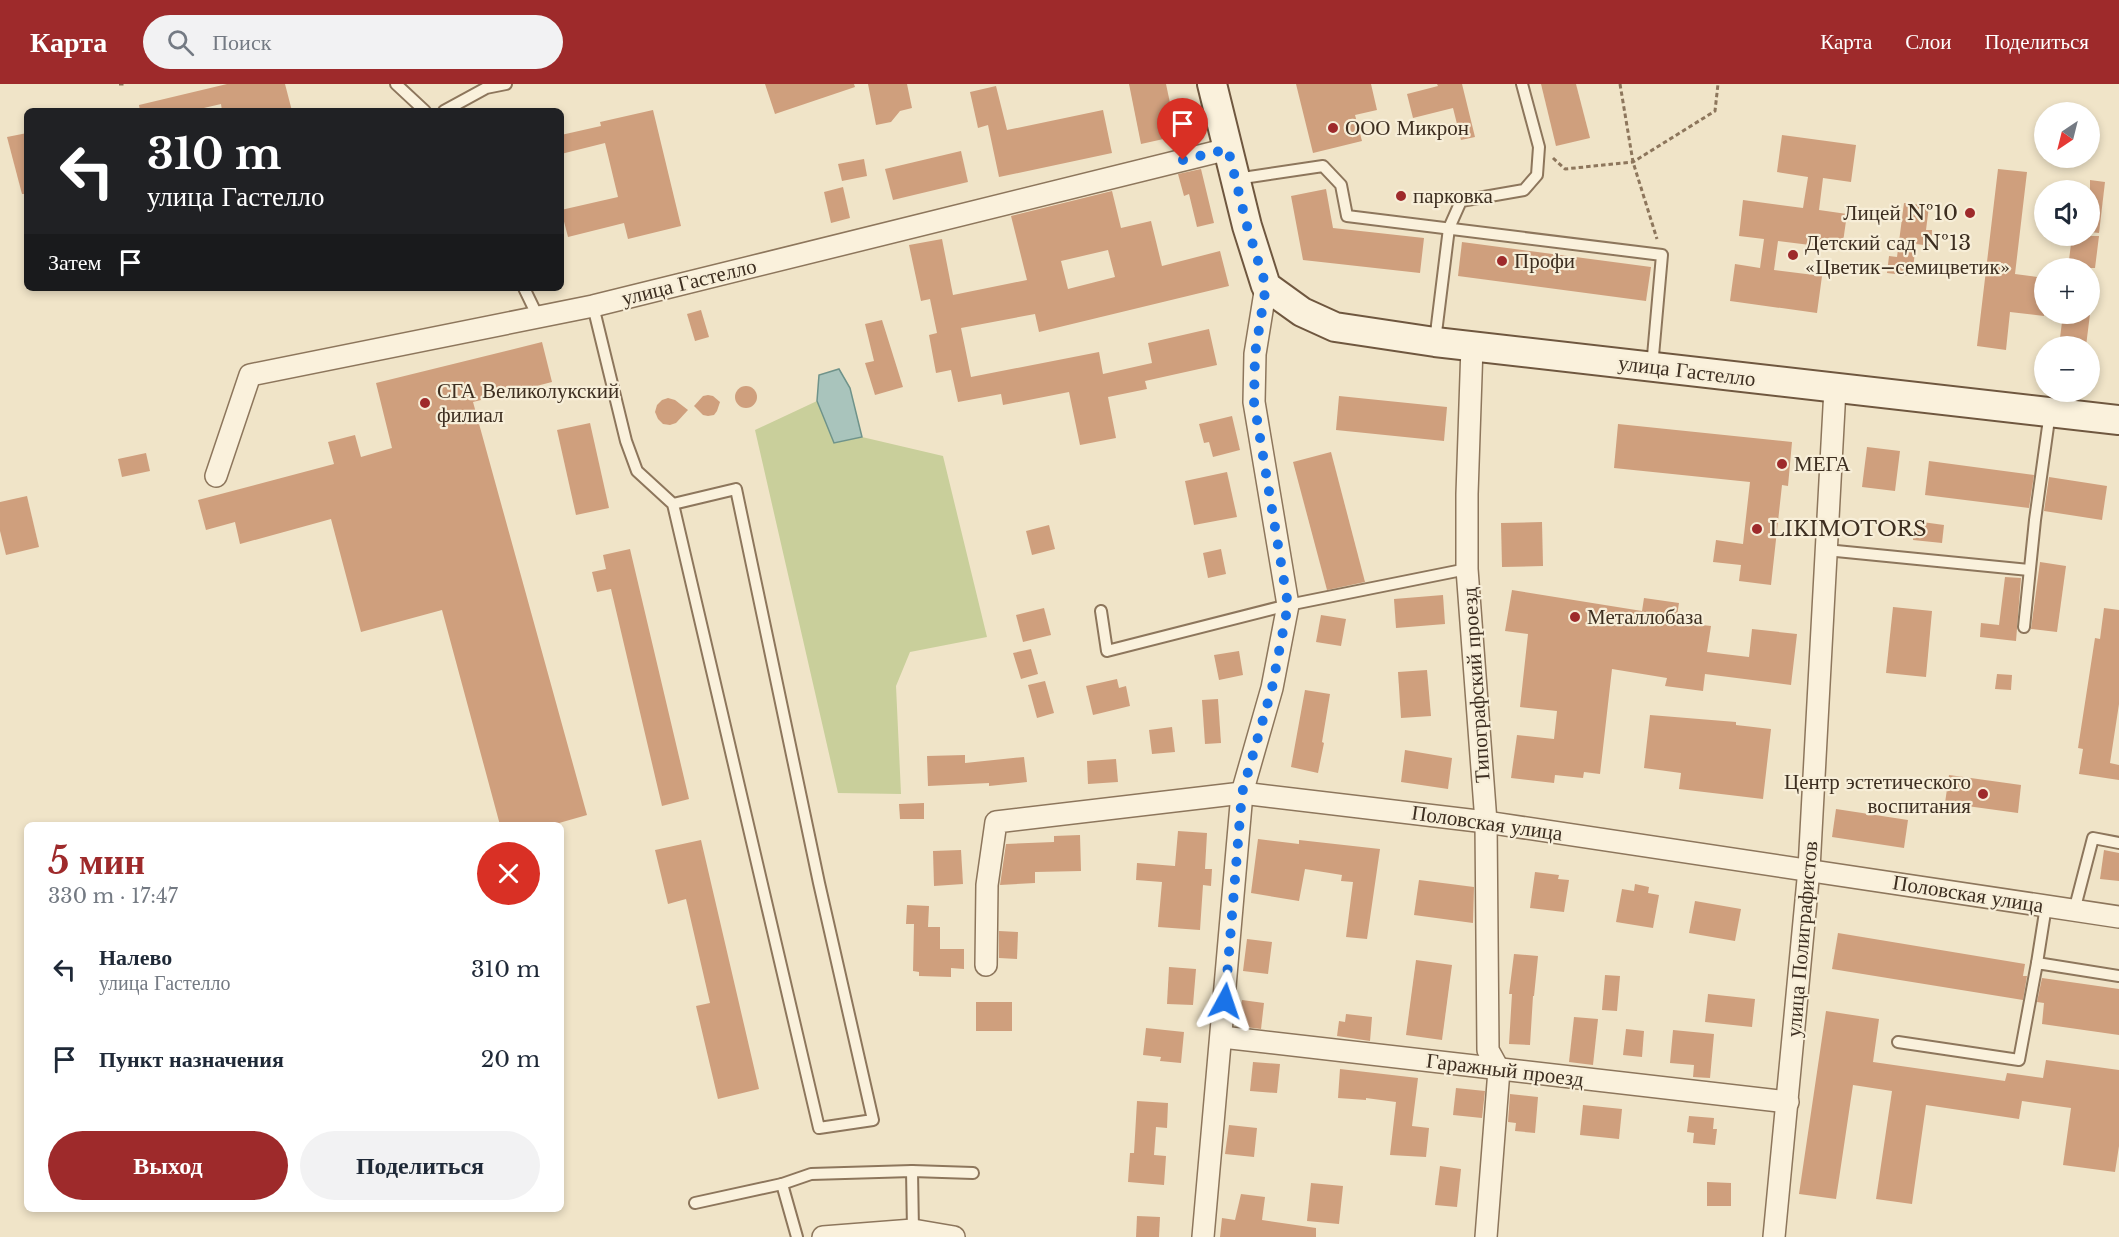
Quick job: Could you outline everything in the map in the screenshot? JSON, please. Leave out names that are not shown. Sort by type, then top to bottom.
[{"type":"main road","points":[[1212,84],[1247,226],[1266,286]]},
{"type":"main road","name":"улица Гастелло","points":[[1266,286],[1302,312],[1335,327],[1435,342],[2119,420]]},
{"type":"street","name":"улица Гастелло","points":[[216,476],[250,375],[593,306],[1228,149]]},
{"type":"street","points":[[1203,1237],[1242,793],[1272,688],[1288,605],[1254,402],[1255,354],[1266,286]]},
{"type":"street","name":"Типографский проезд","points":[[1472,346],[1467,569],[1486,822],[1488,1050],[1499,1070],[1486,1237]]},
{"type":"street","name":"улица Полиграфистов","points":[[1774,1237],[1809,869],[1835,388]]},
{"type":"street","name":"Половская улица","points":[[986,965],[987,885],[996,822],[1242,793],[1486,822],[2119,917]]},
{"type":"street","name":"Гаражный проезд","points":[[1222,1037],[1788,1102]]},
{"type":"street","points":[[824,1237],[913,1230],[954,1237]]},
{"type":"lane","points":[[396,84],[423,108]]},
{"type":"lane","points":[[449,108],[485,86],[506,84]]},
{"type":"lane","points":[[1435,342],[1449,228],[1461,201],[1524,190],[1537,175],[1539,147],[1522,84]]},
{"type":"lane","points":[[1235,179],[1323,166],[1341,185],[1347,216],[1662,255],[1652,367]]},
{"type":"lane","points":[[525,291],[537,317]]},
{"type":"lane","points":[[593,306],[626,441],[637,471],[673,504],[819,1128],[873,1120],[819,883],[736,489],[673,504]]},
{"type":"lane","points":[[2024,627],[2050,412]]},
{"type":"lane","points":[[1826,550],[2030,570]]},
{"type":"lane","points":[[1101,611],[1107,651],[1288,605],[1467,569]]},
{"type":"lane","points":[[2074,911],[2093,838],[2119,843]]},
{"type":"lane","points":[[1898,1042],[2019,1060],[2046,906]]},
{"type":"lane","points":[[2037,963],[2119,976]]},
{"type":"lane","points":[[912,1171],[913,1230]]},
{"type":"lane","points":[[694,1203],[782,1184],[811,1174],[912,1171],[973,1173]]},
{"type":"lane","points":[[782,1184],[797,1237]]},
{"type":"path","points":[[118,84],[124,84]]},
{"type":"path","points":[[1620,84],[1633,162],[1662,255]]},
{"type":"path","points":[[1539,147],[1565,169],[1633,162],[1714,111],[1718,84]]},
{"type":"green space","points":[[817,401],[834,443],[862,437],[943,456],[987,637],[910,652],[896,686],[901,794],[838,793],[755,430]]},
{"type":"water","points":[[839,369],[850,388],[862,437],[834,443],[817,401],[819,375]]},
{"type":"building","points":[[227,84],[285,84],[291,108],[222,108],[221,104],[204,108],[140,108],[139,105]]},
{"type":"building","points":[[765,84],[854,84],[855,87],[775,114]]},
{"type":"building","points":[[868,84],[907,84],[912,108],[900,111],[891,122],[876,125]]},
{"type":"building","points":[[1129,84],[1166,84],[1177,136],[1141,144]]},
{"type":"building","name":"ООО Микрон","points":[[1296,84],[1371,84],[1377,110],[1355,115],[1362,141],[1313,153]]},
{"type":"building","points":[[1437,84],[1462,84],[1475,137],[1461,140],[1453,108],[1413,118],[1407,94],[1438,86]]},
{"type":"building","points":[[1541,84],[1576,84],[1590,138],[1556,146]]},
{"type":"building","points":[[996,86],[1007,130],[1103,110],[1112,153],[999,177],[988,125],[978,128],[970,92]]},
{"type":"building","points":[[653,110],[681,226],[628,239],[624,223],[568,237],[564,209],[618,197],[605,143],[564,153],[564,134],[601,126],[600,122]]},
{"type":"building","points":[[24,134],[24,194],[22,194],[7,137]]},
{"type":"building","points":[[1782,135],[1856,145],[1851,182],[1823,178],[1819,210],[1847,214],[1842,249],[1778,241],[1774,270],[1822,276],[1817,313],[1730,301],[1735,264],[1760,268],[1764,239],[1739,236],[1743,200],[1803,208],[1808,177],[1777,172]]},
{"type":"building","points":[[961,151],[968,182],[893,200],[885,169]]},
{"type":"building","points":[[864,159],[867,176],[842,181],[838,164]]},
{"type":"building","points":[[1201,169],[1214,223],[1197,227],[1189,194],[1184,196],[1178,174]]},
{"type":"building","points":[[1998,169],[2027,172],[2015,274],[2034,277],[2034,315],[2010,312],[2006,350],[1977,346]]},
{"type":"building","points":[[2100,181],[2105,182],[2100,224]]},
{"type":"building","points":[[843,187],[850,218],[831,223],[824,192]]},
{"type":"building","points":[[1326,189],[1333,228],[1424,238],[1420,273],[1303,260],[1291,196]]},
{"type":"building","points":[[1112,191],[1121,228],[1151,221],[1162,266],[1220,251],[1229,286],[1039,332],[1035,314],[961,328],[971,377],[1099,352],[1103,374],[1152,363],[1148,343],[1209,329],[1217,365],[1145,381],[1147,389],[1108,397],[1116,438],[1080,445],[1069,392],[1003,405],[1001,394],[958,402],[951,370],[936,373],[929,335],[937,333],[930,299],[921,301],[909,245],[942,239],[953,295],[1027,280],[1011,216]],"holes":[[[1108,250],[1115,277],[1068,289],[1061,261]]]},
{"type":"building","points":[[1904,203],[1929,206],[1926,230],[1932,230],[1931,246],[1916,244],[1912,276],[1887,273],[1889,256],[1897,257]]},
{"type":"building","points":[[1462,242],[1651,267],[1646,301],[1458,276]]},
{"type":"building","points":[[2071,246],[2098,246],[2096,258],[2069,258]]},
{"type":"building","points":[[701,310],[709,337],[695,341],[687,314]]},
{"type":"building","points":[[882,320],[903,387],[875,395],[865,363],[874,361],[865,324]]},
{"type":"building","points":[[2062,324],[2089,324],[2087,336],[2060,336]]},
{"type":"building","points":[[542,342],[552,382],[473,402],[587,815],[562,822],[499,822],[442,610],[361,632],[331,519],[240,544],[235,522],[206,530],[198,500],[334,464],[328,442],[355,435],[361,457],[392,448],[376,383]]},
{"type":"building","points":[[746,386],[756,393],[757,397],[750,407],[746,408],[736,401],[735,397],[742,387]]},
{"type":"building","points":[[708,395],[720,402],[714,415],[708,416],[703,415],[694,406],[703,396]]},
{"type":"building","points":[[1339,396],[1447,407],[1444,441],[1336,430]]},
{"type":"building","points":[[668,398],[675,400],[688,410],[676,423],[670,425],[663,424],[655,412],[657,405]]},
{"type":"building","points":[[1232,416],[1240,450],[1213,457],[1209,442],[1204,443],[1199,424]]},
{"type":"building","points":[[590,423],[609,508],[576,515],[557,430]]},
{"type":"building","points":[[1618,424],[1792,442],[1788,486],[1782,485],[1771,585],[1739,581],[1741,565],[1713,562],[1716,540],[1743,544],[1750,482],[1614,468]]},
{"type":"building","points":[[1867,447],[1900,451],[1895,491],[1862,487]]},
{"type":"building","points":[[1331,452],[1365,582],[1327,590],[1293,462]]},
{"type":"building","points":[[146,453],[150,471],[122,477],[118,459]]},
{"type":"building","points":[[1929,461],[2034,475],[2029,508],[1925,495]]},
{"type":"building","points":[[1227,472],[1237,517],[1194,525],[1185,481]]},
{"type":"building","points":[[2049,477],[2107,486],[2102,520],[2044,511]]},
{"type":"building","points":[[27,496],[39,547],[6,555],[0,531],[0,502]]},
{"type":"building","points":[[1915,521],[1944,525],[1942,543],[1913,540]]},
{"type":"building","points":[[1542,522],[1543,566],[1502,567],[1501,523]]},
{"type":"building","points":[[1049,525],[1055,549],[1032,555],[1026,531]]},
{"type":"building","points":[[630,549],[689,799],[662,806],[611,589],[597,592],[592,572],[606,569],[603,555]]},
{"type":"building","points":[[1221,549],[1226,574],[1208,578],[1203,553]]},
{"type":"building","points":[[2040,562],[2066,566],[2057,632],[2031,629]]},
{"type":"building","points":[[2005,577],[2021,578],[2016,641],[1980,637],[1981,623],[1999,625]]},
{"type":"building","points":[[1512,590],[1642,611],[1644,598],[1679,603],[1676,622],[1711,626],[1707,652],[1749,657],[1752,629],[1797,634],[1791,685],[1705,674],[1703,691],[1665,686],[1667,678],[1612,669],[1600,774],[1584,772],[1583,778],[1555,775],[1554,783],[1511,778],[1517,735],[1554,739],[1557,711],[1520,707],[1528,634],[1505,631]]},
{"type":"building","points":[[1443,595],[1445,624],[1396,628],[1394,599]]},
{"type":"building","points":[[1893,607],[1932,611],[1926,677],[1886,673]]},
{"type":"building","points":[[1044,608],[1051,635],[1023,642],[1016,615]]},
{"type":"building","points":[[2104,608],[2119,610],[2119,704],[2110,763],[2119,765],[2119,780],[2079,774],[2083,749],[2078,748],[2095,638],[2100,639]]},
{"type":"building","points":[[1321,615],[1346,619],[1341,646],[1316,642]]},
{"type":"building","points":[[1031,649],[1038,674],[1021,679],[1013,653]]},
{"type":"building","points":[[1239,651],[1243,675],[1219,680],[1214,655]]},
{"type":"building","points":[[1427,670],[1431,716],[1401,718],[1398,672]]},
{"type":"building","points":[[1997,674],[2012,675],[2011,690],[1995,689]]},
{"type":"building","points":[[1117,679],[1119,688],[1126,686],[1130,706],[1093,715],[1086,686]]},
{"type":"building","points":[[1045,681],[1054,713],[1037,718],[1028,685]]},
{"type":"building","points":[[1305,690],[1330,694],[1318,773],[1291,767]]},
{"type":"building","points":[[1218,699],[1221,743],[1205,744],[1202,700]]},
{"type":"building","points":[[1650,715],[1736,722],[1736,725],[1771,729],[1763,799],[1679,789],[1681,773],[1644,768]]},
{"type":"building","points":[[1172,727],[1175,752],[1152,754],[1149,730]]},
{"type":"building","points":[[1405,750],[1452,758],[1448,789],[1401,782]]},
{"type":"building","points":[[965,755],[965,763],[1024,757],[1027,782],[989,786],[989,783],[928,786],[927,756]]},
{"type":"building","points":[[1116,759],[1118,782],[1088,784],[1087,761]]},
{"type":"building","name":"Центр эстетического воспитания","points":[[1949,775],[2021,785],[2018,813],[1945,803]]},
{"type":"building","points":[[924,803],[924,819],[900,819],[899,804]]},
{"type":"building","points":[[1836,809],[1908,820],[1904,848],[1832,837]]},
{"type":"building","points":[[1178,831],[1207,833],[1205,869],[1212,869],[1211,886],[1203,885],[1200,930],[1158,927],[1162,882],[1136,880],[1137,863],[1175,866]]},
{"type":"building","points":[[1080,835],[1081,871],[1035,872],[1035,883],[1000,885],[1006,844],[1054,842],[1054,836]]},
{"type":"building","points":[[1258,839],[1299,844],[1299,840],[1380,849],[1367,939],[1346,937],[1353,882],[1341,881],[1342,875],[1305,869],[1299,901],[1251,893]]},
{"type":"building","points":[[701,840],[759,1089],[718,1099],[696,1006],[710,1003],[686,899],[668,904],[655,850]]},
{"type":"building","points":[[961,850],[963,884],[934,886],[933,851]]},
{"type":"building","points":[[2104,850],[2119,853],[2119,881],[2100,879]]},
{"type":"building","points":[[1535,872],[1559,875],[1558,879],[1569,880],[1564,912],[1530,908]]},
{"type":"building","points":[[1419,880],[1474,887],[1473,923],[1414,915]]},
{"type":"building","points":[[1635,884],[1649,887],[1648,893],[1659,895],[1653,928],[1616,922],[1622,889],[1634,891]]},
{"type":"building","points":[[1695,901],[1741,909],[1735,941],[1689,933]]},
{"type":"building","points":[[907,905],[929,906],[928,927],[940,927],[940,949],[964,949],[964,969],[951,968],[951,977],[919,976],[919,972],[913,971],[914,924],[906,924]]},
{"type":"building","points":[[999,931],[1018,932],[1017,959],[999,958]]},
{"type":"building","points":[[1838,933],[2025,964],[2023,976],[2027,976],[2023,1000],[1832,969]]},
{"type":"building","points":[[1247,939],[1272,942],[1268,974],[1243,971]]},
{"type":"building","points":[[1514,954],[1538,956],[1530,1045],[1509,1044],[1512,994],[1509,994]]},
{"type":"building","points":[[1416,960],[1452,965],[1442,1040],[1406,1035]]},
{"type":"building","points":[[1169,967],[1196,969],[1193,1005],[1167,1004]]},
{"type":"building","points":[[1605,975],[1620,976],[1617,1011],[1602,1010]]},
{"type":"building","points":[[2042,978],[2119,989],[2119,1035],[2042,1024],[2044,1003],[2037,1002]]},
{"type":"building","points":[[1708,994],[1755,999],[1752,1027],[1705,1022]]},
{"type":"building","points":[[1242,1000],[1264,1003],[1261,1029],[1238,1026]]},
{"type":"building","points":[[976,1002],[1012,1002],[1012,1031],[976,1031]]},
{"type":"building","points":[[1826,1011],[1879,1019],[1873,1062],[2005,1081],[2007,1073],[2043,1078],[2046,1060],[2119,1070],[2119,1146],[2115,1172],[2063,1165],[2071,1108],[2022,1101],[2019,1119],[1926,1105],[1912,1204],[1876,1199],[1892,1091],[1853,1085],[1836,1199],[1799,1194]]},
{"type":"building","points":[[1346,1014],[1372,1017],[1370,1041],[1337,1036],[1339,1021],[1345,1022]]},
{"type":"building","points":[[1574,1017],[1598,1019],[1593,1065],[1569,1062]]},
{"type":"building","points":[[1146,1028],[1184,1032],[1181,1063],[1160,1061],[1161,1057],[1143,1055]]},
{"type":"building","points":[[1626,1029],[1644,1031],[1642,1057],[1623,1055]]},
{"type":"building","points":[[1673,1030],[1714,1034],[1710,1078],[1693,1077],[1694,1065],[1670,1063]]},
{"type":"building","points":[[1253,1062],[1280,1064],[1277,1093],[1250,1091]]},
{"type":"building","points":[[1340,1069],[1418,1078],[1412,1126],[1429,1128],[1426,1157],[1390,1155],[1396,1102],[1366,1098],[1366,1100],[1338,1098]]},
{"type":"building","points":[[1456,1088],[1485,1091],[1482,1118],[1453,1115]]},
{"type":"building","points":[[1510,1094],[1538,1097],[1535,1133],[1515,1131],[1516,1123],[1508,1122]]},
{"type":"building","points":[[1137,1101],[1168,1103],[1167,1128],[1156,1127],[1154,1155],[1166,1156],[1164,1185],[1128,1182],[1130,1153],[1134,1153]]},
{"type":"building","points":[[1583,1105],[1622,1109],[1619,1139],[1580,1135]]},
{"type":"building","points":[[1689,1116],[1714,1118],[1713,1129],[1717,1129],[1715,1145],[1693,1143],[1694,1133],[1687,1132]]},
{"type":"building","points":[[1229,1125],[1257,1128],[1254,1157],[1225,1154]]},
{"type":"building","points":[[1440,1166],[1461,1169],[1457,1207],[1435,1205]]},
{"type":"building","points":[[1707,1182],[1731,1183],[1731,1206],[1707,1206]]},
{"type":"building","points":[[1311,1183],[1343,1186],[1339,1224],[1307,1221]]},
{"type":"building","points":[[1241,1194],[1265,1197],[1262,1220],[1316,1228],[1316,1237],[1220,1237],[1222,1218],[1235,1220]]},
{"type":"building","points":[[1137,1216],[1160,1217],[1159,1237],[1136,1237]]},
{"type":"place","name":"ООО Микрон","points":[[1333,128]]},
{"type":"place","name":"парковка","points":[[1401,196]]},
{"type":"place","name":"Лицей №10","points":[[1970,213]]},
{"type":"place","name":"Детский сад №13 «Цветик–семицветик»","points":[[1793,255]]},
{"type":"place","name":"Профи","points":[[1502,261]]},
{"type":"place","name":"СГА Великолукский филиал","points":[[425,403]]},
{"type":"place","name":"МЕГА","points":[[1782,464]]},
{"type":"place","name":"LIKIMOTORS","points":[[1757,529]]},
{"type":"place","name":"Металлобаза","points":[[1575,617]]},
{"type":"place","name":"Центр эстетического воспитания","points":[[1983,794]]},
{"type":"route","points":[[1183,160],[1228,149],[1247,226],[1266,286],[1255,354],[1254,402],[1288,605],[1272,688],[1242,793],[1225,1001]]}]
